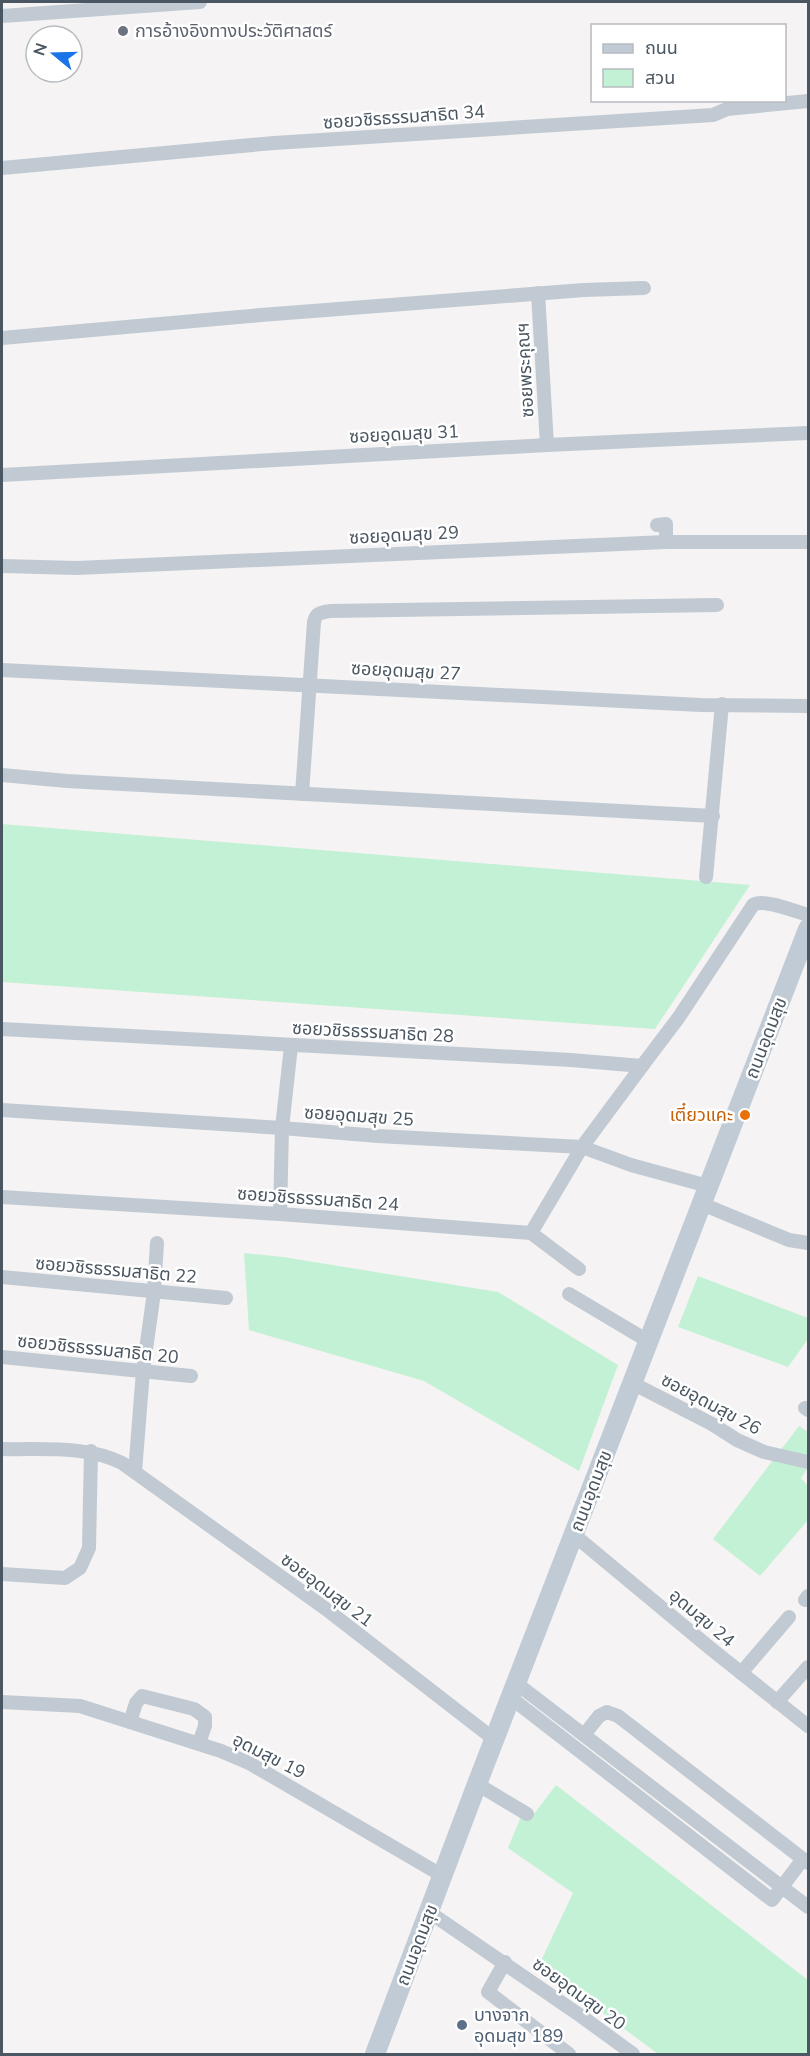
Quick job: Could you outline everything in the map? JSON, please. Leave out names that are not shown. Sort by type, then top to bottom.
[{"type":"main road","name":"ถนนอุดมสุข","points":[[375,2055],[477,1784],[808,929]]},
{"type":"street","points":[[2,16],[200,2]]},
{"type":"street","name":"ซอยวชิรธรรมสาธิต 34","points":[[2,168],[274,143],[713,115],[727,109],[808,101]]},
{"type":"street","points":[[2,338],[538,293],[644,288]]},
{"type":"street","name":"ซอยพระคุณฯ","points":[[538,293],[547,445]]},
{"type":"street","name":"ซอยอุดมสุข 31","points":[[2,475],[808,433]]},
{"type":"street","points":[[657,525],[666,524],[666,542]]},
{"type":"street","name":"ซอยอุดมสุข 29","points":[[2,566],[77,567],[666,542],[808,542]]},
{"type":"street","points":[[302,794],[314,622],[315,616],[319,613],[717,605]]},
{"type":"street","name":"ซอยอุดมสุข 27","points":[[2,670],[701,705],[808,706]]},
{"type":"street","points":[[706,877],[722,704]]},
{"type":"street","points":[[2,776],[713,816]]},
{"type":"street","points":[[579,1269],[531,1233],[582,1147],[679,1017],[753,906],[758,902],[766,903],[808,915]]},
{"type":"street","name":"ซอยวชิรธรรมสาธิต 28","points":[[2,1029],[571,1060],[642,1066]]},
{"type":"street","points":[[280,1214],[282,1128],[291,1046]]},
{"type":"street","name":"ซอยอุดมสุข 25","points":[[2,1110],[282,1128],[378,1137],[582,1147],[705,1195],[789,1240],[808,1243]]},
{"type":"street","name":"ซอยวชิรธรรมสาธิต 24","points":[[2,1197],[280,1214],[531,1233]]},
{"type":"street","points":[[135,1472],[157,1243]]},
{"type":"street","name":"ซอยวชิรธรรมสาธิต 22","points":[[2,1277],[226,1298]]},
{"type":"street","points":[[569,1294],[648,1341]]},
{"type":"street","name":"ซอยวชิรธรรมสาธิต 20","points":[[2,1357],[191,1376]]},
{"type":"street","name":"ซอยอุดมสุข 26","points":[[632,1383],[712,1424],[737,1440],[764,1452],[808,1462]]},
{"type":"street","name":"ซอยอุดมสุข 21","points":[[2,1449],[90,1451],[109,1456],[135,1472],[326,1609],[495,1740]]},
{"type":"street","points":[[2,1574],[64,1578],[80,1568],[89,1548],[90,1451]]},
{"type":"street","name":"อุดมสุข 24","points":[[574,1535],[808,1726]]},
{"type":"street","points":[[741,1673],[789,1617]]},
{"type":"street","points":[[777,1702],[808,1667]]},
{"type":"street","points":[[514,1690],[581,1732],[808,1907]]},
{"type":"street","points":[[514,1690],[568,1742],[772,1900],[806,1861],[618,1716],[607,1712],[598,1716],[568,1742]]},
{"type":"street","points":[[130,1722],[136,1703],[142,1696],[194,1709],[205,1717],[205,1726],[199,1743]]},
{"type":"street","name":"อุดมสุข 19","points":[[2,1702],[80,1706],[199,1743],[249,1763],[443,1876]]},
{"type":"street","points":[[477,1784],[528,1814]]},
{"type":"street","name":"ซอยอุดมสุข 20","points":[[429,1912],[505,1962],[633,2055]]},
{"type":"street","name":"ซอยอุดมสุข 20","points":[[505,1962],[488,1992],[569,2055]]},
{"type":"green space","points":[[2,824],[750,885],[655,1029],[2,982]]},
{"type":"green space","points":[[244,1253],[283,1257],[498,1292],[618,1365],[579,1471],[424,1381],[249,1330]]},
{"type":"green space","points":[[698,1276],[808,1318],[808,1339],[788,1367],[678,1327]]},
{"type":"green space","points":[[799,1426],[808,1432],[808,1468],[801,1478],[808,1486],[808,1520],[760,1576],[713,1539]]},
{"type":"green space","points":[[556,1785],[808,1980],[808,2054],[658,2054],[539,1965],[573,1893],[508,1848],[525,1807],[534,1814]]},
{"type":"place","name":"การอ้างอิงทางประวัติศาสตร์","points":[[123,31]]},
{"type":"place","name":"เตี๋ยวแคะ","points":[[745,1115]]},
{"type":"place","name":"บางจาก อุดมสุข 189","points":[[462,2025]]}]
